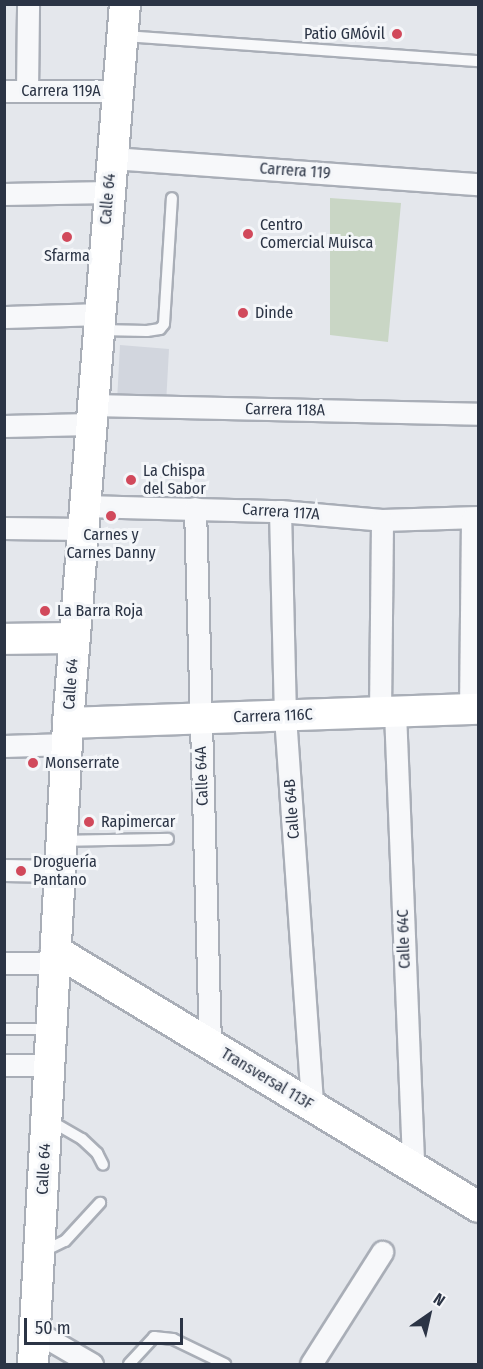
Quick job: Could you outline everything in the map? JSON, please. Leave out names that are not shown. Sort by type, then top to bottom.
[{"type":"street","points":[[27,91],[28,4]]},
{"type":"street","name":"Calle 64","points":[[33,1365],[74,638],[125,4]]},
{"type":"street","name":"Carrera 119A","points":[[4,92],[117,91]]},
{"type":"street","name":"Carrera 119","points":[[112,158],[478,184]]},
{"type":"street","points":[[4,194],[109,192]]},
{"type":"street","points":[[4,316],[98,322]]},
{"type":"street","name":"Carrera 118A","points":[[4,426],[91,415],[478,414]]},
{"type":"street","name":"Carrera 117A","points":[[4,528],[195,508],[280,511],[382,520],[475,518]]},
{"type":"street","name":"Calle 64A","points":[[195,508],[210,1044]]},
{"type":"street","name":"Calle 64B","points":[[280,511],[285,716],[313,1092],[312,1106]]},
{"type":"street","points":[[474,709],[475,518]]},
{"type":"street","name":"Calle 64C","points":[[382,520],[387,712],[413,1167]]},
{"type":"street","points":[[4,639],[74,638]]},
{"type":"street","name":"Carrera 116C","points":[[68,733],[200,719],[474,709]]},
{"type":"street","points":[[4,746],[68,733]]},
{"type":"street","points":[[4,870],[60,871]]},
{"type":"street","points":[[4,963],[56,957]]},
{"type":"street","name":"Transversal 113F","points":[[56,957],[210,1044],[478,1207]]},
{"type":"street","points":[[4,1065],[50,1065]]},
{"type":"street","points":[[311,1365],[382,1252]]},
{"type":"street","points":[[35,1331],[92,1365]]},
{"type":"lane","points":[[122,36],[478,61]]},
{"type":"lane","points":[[98,322],[147,331],[160,330],[164,324],[172,198]]},
{"type":"lane","points":[[62,841],[168,839]]},
{"type":"lane","points":[[4,1029],[52,1030]]},
{"type":"lane","points":[[47,1118],[82,1139],[97,1153],[103,1165]]},
{"type":"lane","points":[[39,1253],[65,1241],[100,1203]]},
{"type":"lane","points":[[129,1365],[154,1337],[173,1339],[225,1365]]},
{"type":"shaded area","points":[[120,345],[169,349],[166,404],[117,401]]},
{"type":"green space","points":[[330,198],[401,203],[388,342],[330,335]]},
{"type":"place","name":"Patio GMóvil","points":[[397,34]]},
{"type":"place","name":"Centro Comercial Muisca","points":[[248,234]]},
{"type":"place","name":"Sfarma","points":[[67,237]]},
{"type":"place","name":"Dinde","points":[[243,313]]},
{"type":"place","name":"La Chispa del Sabor","points":[[131,480]]},
{"type":"place","name":"Carnes y Carnes Danny","points":[[111,516]]},
{"type":"place","name":"La Barra Roja","points":[[45,611]]},
{"type":"place","name":"Monserrate","points":[[33,763]]},
{"type":"place","name":"Rapimercar","points":[[89,822]]},
{"type":"place","name":"Droguería Pantano","points":[[21,871]]}]
